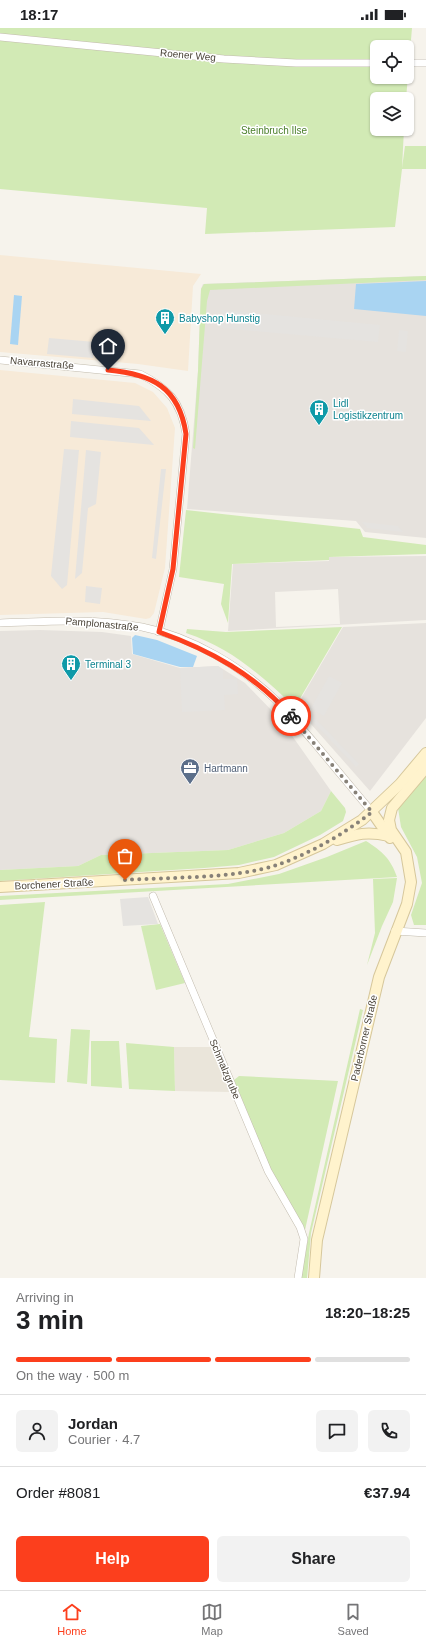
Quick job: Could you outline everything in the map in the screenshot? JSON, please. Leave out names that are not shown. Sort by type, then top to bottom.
[{"type":"main road","name":"Borchener Straße","points":[[0,887],[239,873],[276,865],[323,844],[372,812],[400,784],[426,753]]},
{"type":"main road","points":[[407,860],[406,852],[391,830],[388,820],[389,814],[392,808],[424,770],[426,764]]},
{"type":"main road","name":"Paderborner Straße","points":[[314,1278],[317,1240],[320,1224],[379,977],[407,904],[411,882],[407,860],[372,812]]},
{"type":"main road","points":[[323,844],[366,832],[389,836]]},
{"type":"street","name":"Roener Weg","points":[[0,37],[296,64],[370,63]]},
{"type":"street","points":[[414,63],[426,62]]},
{"type":"street","name":"Navarrastraße","points":[[0,360],[140,374],[159,384],[173,399],[184,424],[186,434],[173,569],[159,632]]},
{"type":"street","name":"Pamplonastraße","points":[[0,623],[69,620],[142,627],[210,652],[254,681],[280,704],[372,812]]},
{"type":"street","name":"Schmalzgrube","points":[[154,896],[268,1171],[300,1227],[304,1239],[298,1278]]},
{"type":"street","points":[[395,932],[426,933]]},
{"type":"shaded area","points":[[0,255],[201,274],[193,286],[188,371],[138,364],[0,352]]},
{"type":"shaded area","points":[[426,276],[426,538],[365,532],[356,521],[187,509],[198,371],[201,289],[203,284]]},
{"type":"shaded area","points":[[222,310],[380,325],[378,342],[220,328]]},
{"type":"shaded area","points":[[399,330],[408,331],[406,352],[397,351]]},
{"type":"shaded area","points":[[49,338],[95,342],[93,358],[47,354]]},
{"type":"shaded area","points":[[0,370],[135,383],[153,392],[167,408],[175,428],[165,568],[154,613],[150,618],[146,619],[103,612],[0,615]]},
{"type":"shaded area","points":[[73,399],[139,406],[151,421],[72,414]]},
{"type":"shaded area","points":[[71,421],[139,428],[154,445],[70,437]]},
{"type":"shaded area","points":[[64,449],[79,450],[67,585],[62,589],[51,576]]},
{"type":"shaded area","points":[[86,450],[101,452],[96,504],[88,508],[82,573],[75,579]]},
{"type":"shaded area","points":[[161,469],[166,469],[156,559],[152,558]]},
{"type":"shaded area","points":[[362,522],[398,526],[403,532],[367,528]]},
{"type":"shaded area","points":[[426,556],[426,620],[228,631],[233,564],[329,561],[329,557]],"holes":[[[338,589],[340,624],[276,627],[275,592]]]},
{"type":"shaded area","points":[[86,586],[102,588],[100,604],[85,602]]},
{"type":"shaded area","points":[[426,623],[426,718],[370,791],[296,707],[343,627]]},
{"type":"shaded area","points":[[40,630],[102,632],[131,636],[132,654],[180,668],[218,666],[245,683],[281,720],[331,791],[321,811],[284,833],[228,850],[101,855],[78,866],[0,870],[0,631]]},
{"type":"shaded area","points":[[218,666],[223,670],[223,679],[237,679],[238,694],[224,695],[225,710],[182,712],[180,668]]},
{"type":"shaded area","points":[[329,676],[342,683],[324,716],[311,708]]},
{"type":"shaded area","points":[[312,715],[359,764],[356,767],[309,718]]},
{"type":"shaded area","points":[[148,897],[158,924],[123,926],[120,899]]},
{"type":"shaded area","points":[[174,1047],[212,1047],[230,1092],[175,1091]]},
{"type":"green space","name":"Steinbruch Ilse","points":[[0,28],[412,28],[411,40],[370,40],[370,84],[407,84],[407,92],[370,92],[370,136],[404,136],[402,168],[405,146],[426,146],[426,169],[402,169],[395,227],[205,234],[207,208],[0,189]]},
{"type":"green space","points":[[426,276],[426,280],[210,290],[207,301],[195,449],[193,448],[201,289],[204,284]]},
{"type":"green space","points":[[186,510],[360,529],[363,537],[426,545],[426,554],[329,557],[329,560],[232,564],[228,623],[221,604],[224,584],[179,577]]},
{"type":"green space","points":[[342,627],[295,707],[257,673],[232,655],[203,639],[186,633],[187,629],[226,632]]},
{"type":"green space","points":[[426,773],[426,925],[414,925],[411,915],[422,883],[417,857],[401,827],[398,808]]},
{"type":"green space","points":[[331,791],[345,808],[346,812],[343,821],[320,835],[274,857],[239,865],[0,881],[0,870],[78,866],[101,855],[228,850],[284,833],[321,811]]},
{"type":"green space","points":[[366,841],[377,848],[389,860],[397,877],[0,900],[0,896],[228,884],[279,874]]},
{"type":"green space","points":[[397,878],[393,902],[367,965],[375,933],[373,879]]},
{"type":"green space","points":[[45,902],[29,1037],[57,1039],[55,1083],[0,1080],[0,905]]},
{"type":"green space","points":[[160,924],[185,983],[156,990],[141,926]]},
{"type":"green space","points":[[360,1009],[363,1010],[311,1233],[307,1278],[301,1278],[309,1233]]},
{"type":"green space","points":[[71,1029],[90,1030],[87,1084],[67,1082]]},
{"type":"green space","points":[[91,1041],[119,1041],[122,1088],[91,1086]]},
{"type":"green space","points":[[126,1043],[174,1047],[175,1091],[129,1089]]},
{"type":"green space","points":[[239,1076],[338,1081],[305,1230],[271,1170],[234,1080]]},
{"type":"water","points":[[426,281],[426,316],[354,309],[356,284]]},
{"type":"water","points":[[14,295],[22,296],[18,345],[10,344]]},
{"type":"water","points":[[135,635],[157,640],[197,656],[193,667],[180,667],[133,654],[132,638]]},
{"type":"way so far","points":[[125,880],[239,873],[276,865],[323,844],[362,820],[372,812],[291,716]]},
{"type":"place","name":"Babyshop Hunstig","points":[[165,335]]},
{"type":"place","name":"Lidl Logistikzentrum","points":[[319,426]]},
{"type":"place","name":"Terminal 3","points":[[71,681]]},
{"type":"place","name":"Hartmann","points":[[190,785]]},
{"type":"route","points":[[108,370],[140,374],[159,384],[169,393],[178,408],[186,434],[173,569],[159,632],[210,652],[236,668],[254,681],[291,716]]}]
